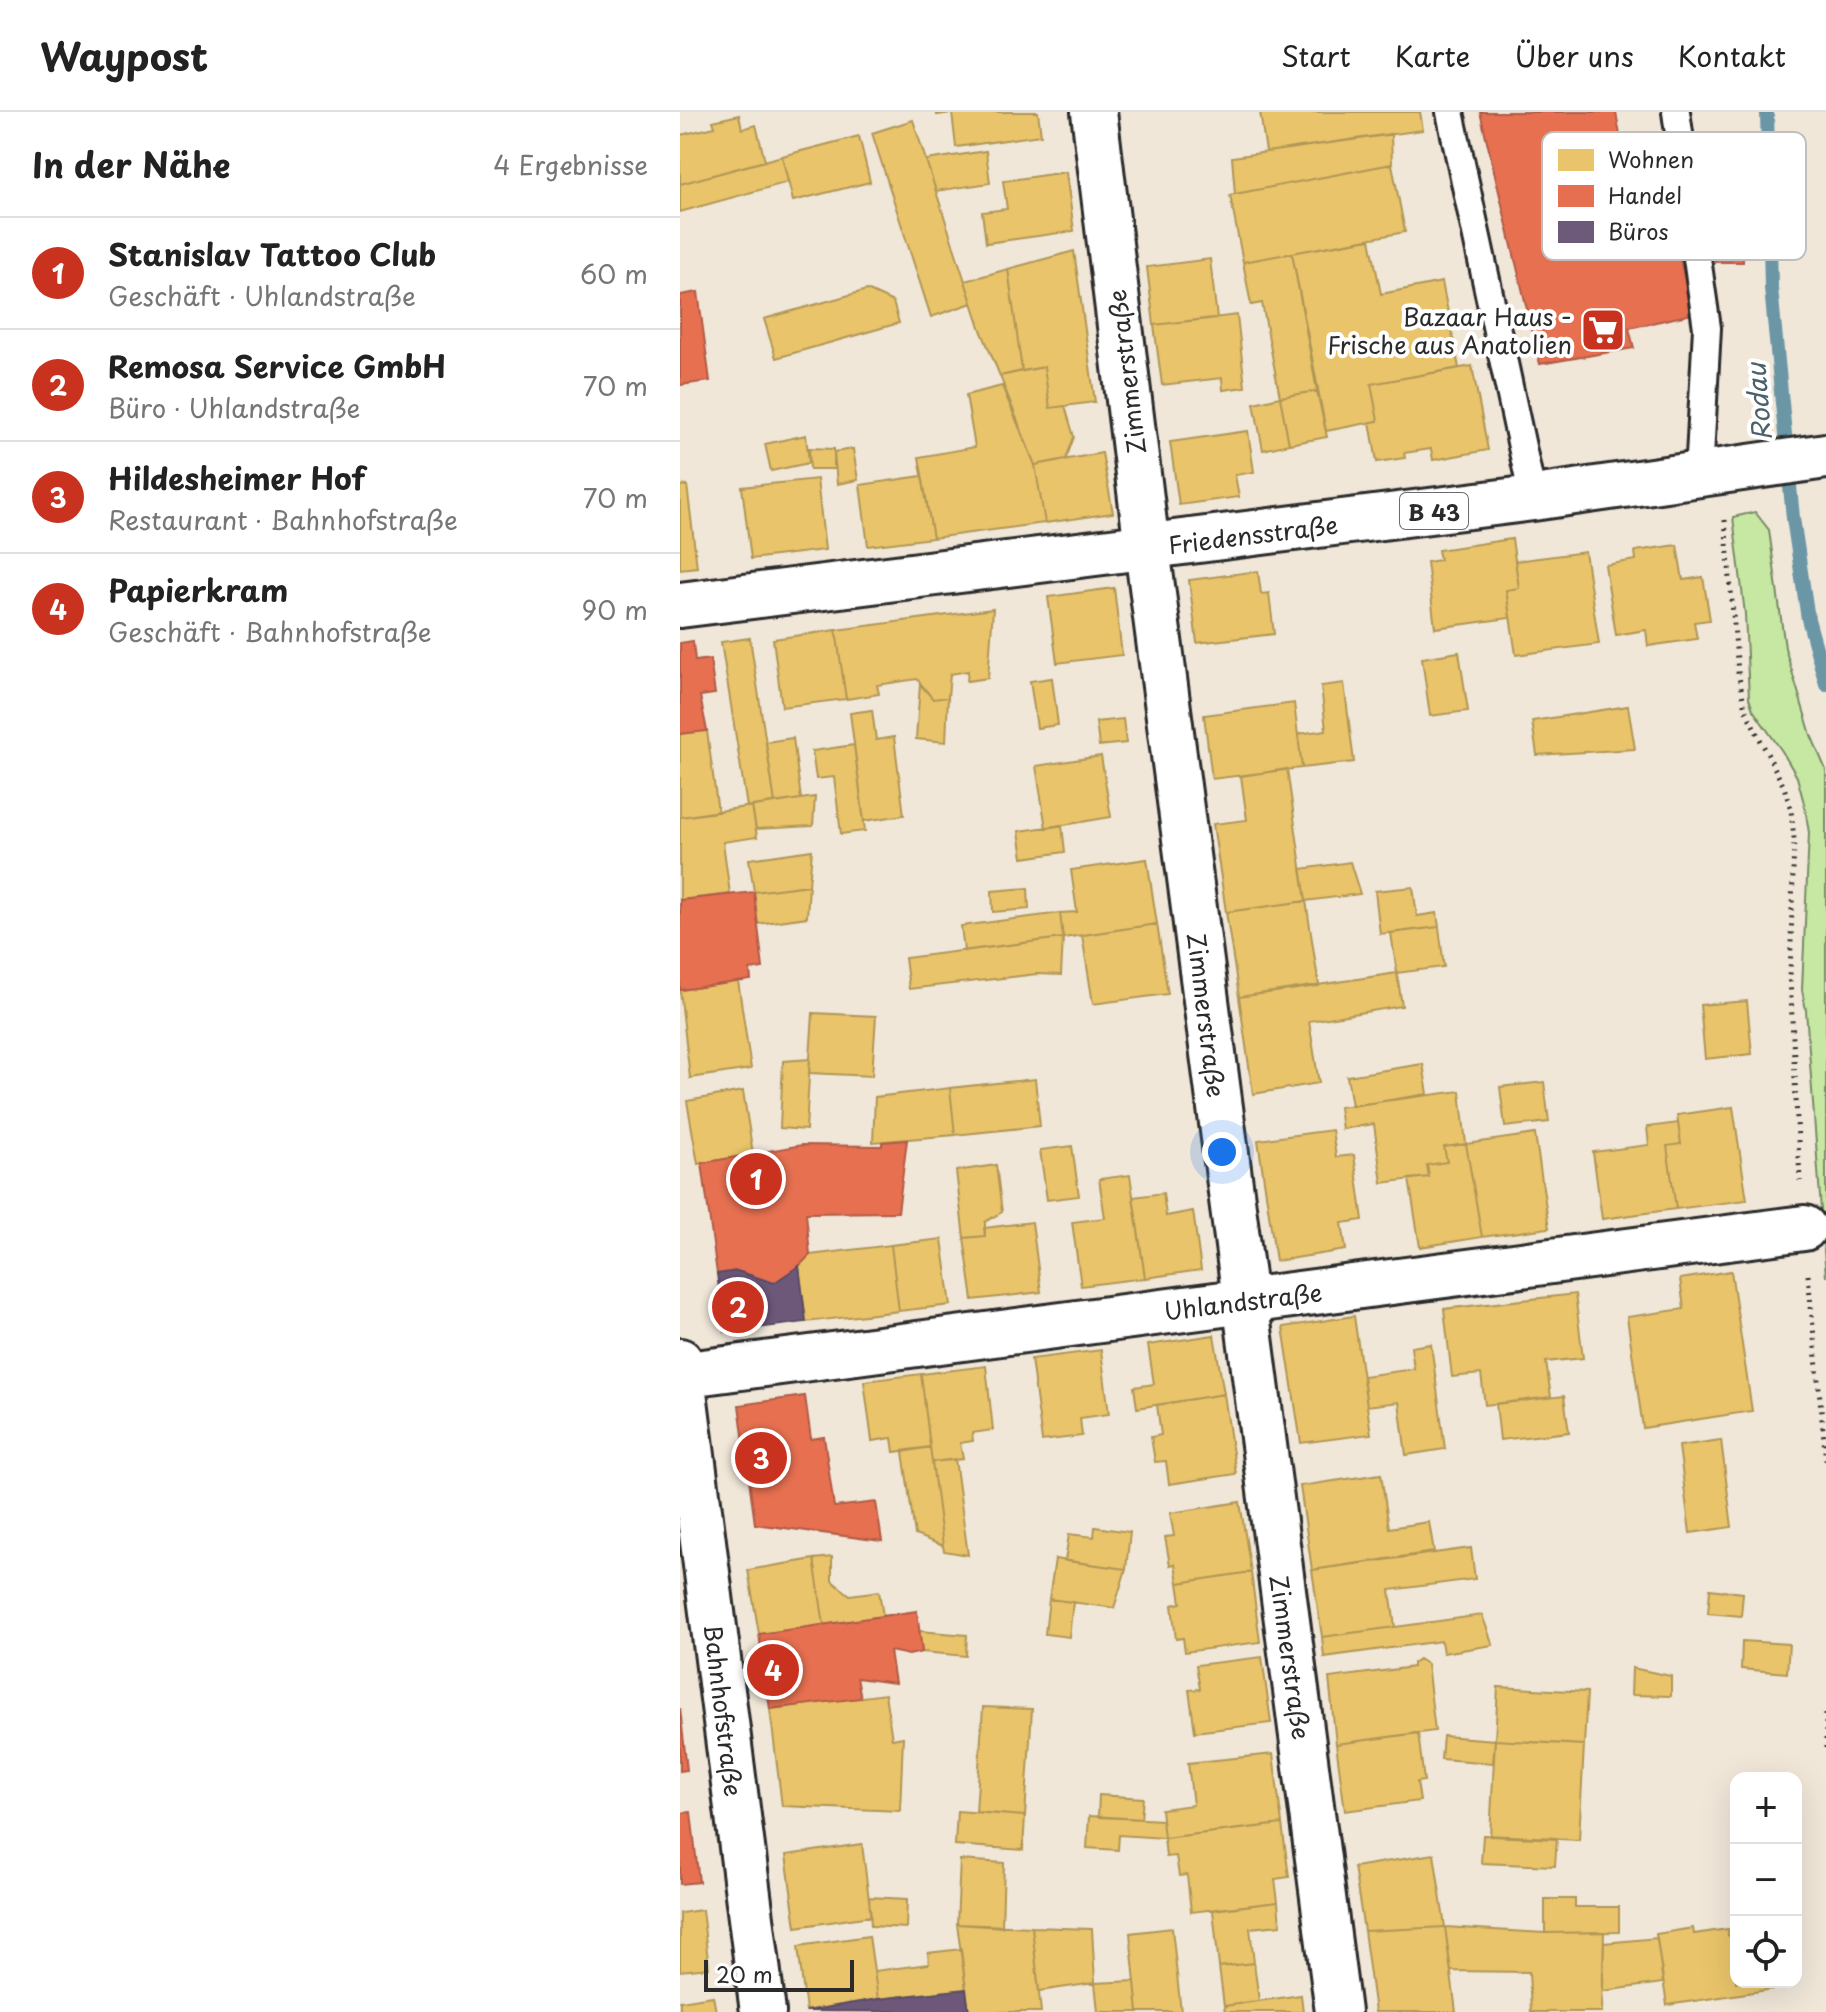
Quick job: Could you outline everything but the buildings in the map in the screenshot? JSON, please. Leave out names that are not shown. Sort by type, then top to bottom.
[{"type":"street","name":"Zimmerstraße","points":[[1094,112],[1147,548],[1338,2012]]},
{"type":"street","name":"Friedensstraße","points":[[680,605],[1533,498],[1826,456]]},
{"type":"street","name":"Uhlandstraße","points":[[681,1370],[1804,1228]]},
{"type":"street","name":"Bahnhofstraße","points":[[681,1370],[763,2012]]},
{"type":"lane","points":[[1450,112],[1533,498]]},
{"type":"lane","points":[[1676,112],[1679,132]]},
{"type":"lane","points":[[1697,260],[1707,328],[1720,472]]},
{"type":"path","points":[[1720,472],[1738,672],[1745,709],[1784,787],[1791,810],[1794,839],[1790,978],[1796,1132],[1826,1461]]},
{"type":"path","points":[[1826,1714],[1826,1752]]},
{"type":"green space","points":[[1755,512],[1769,530],[1785,648],[1811,735],[1826,770],[1826,1277],[1802,990],[1809,833],[1797,777],[1753,710],[1749,698],[1745,614],[1733,517]]},
{"type":"waterway","name":"Rodau","points":[[1767,112],[1767,132]]},
{"type":"waterway","name":"Rodau","points":[[1770,260],[1793,518],[1808,619],[1826,684]]},
{"type":"place","name":"Bazaar Haus - Frische aus Anatolien","points":[[1603,330]]},
{"type":"place","name":"Stanislav Tattoo Club","points":[[756,1179]]},
{"type":"place","name":"Remosa Service GmbH","points":[[738,1307]]},
{"type":"place","name":"Hildesheimer Hof","points":[[761,1458]]},
{"type":"place","name":"Papierkram","points":[[773,1670]]}]
